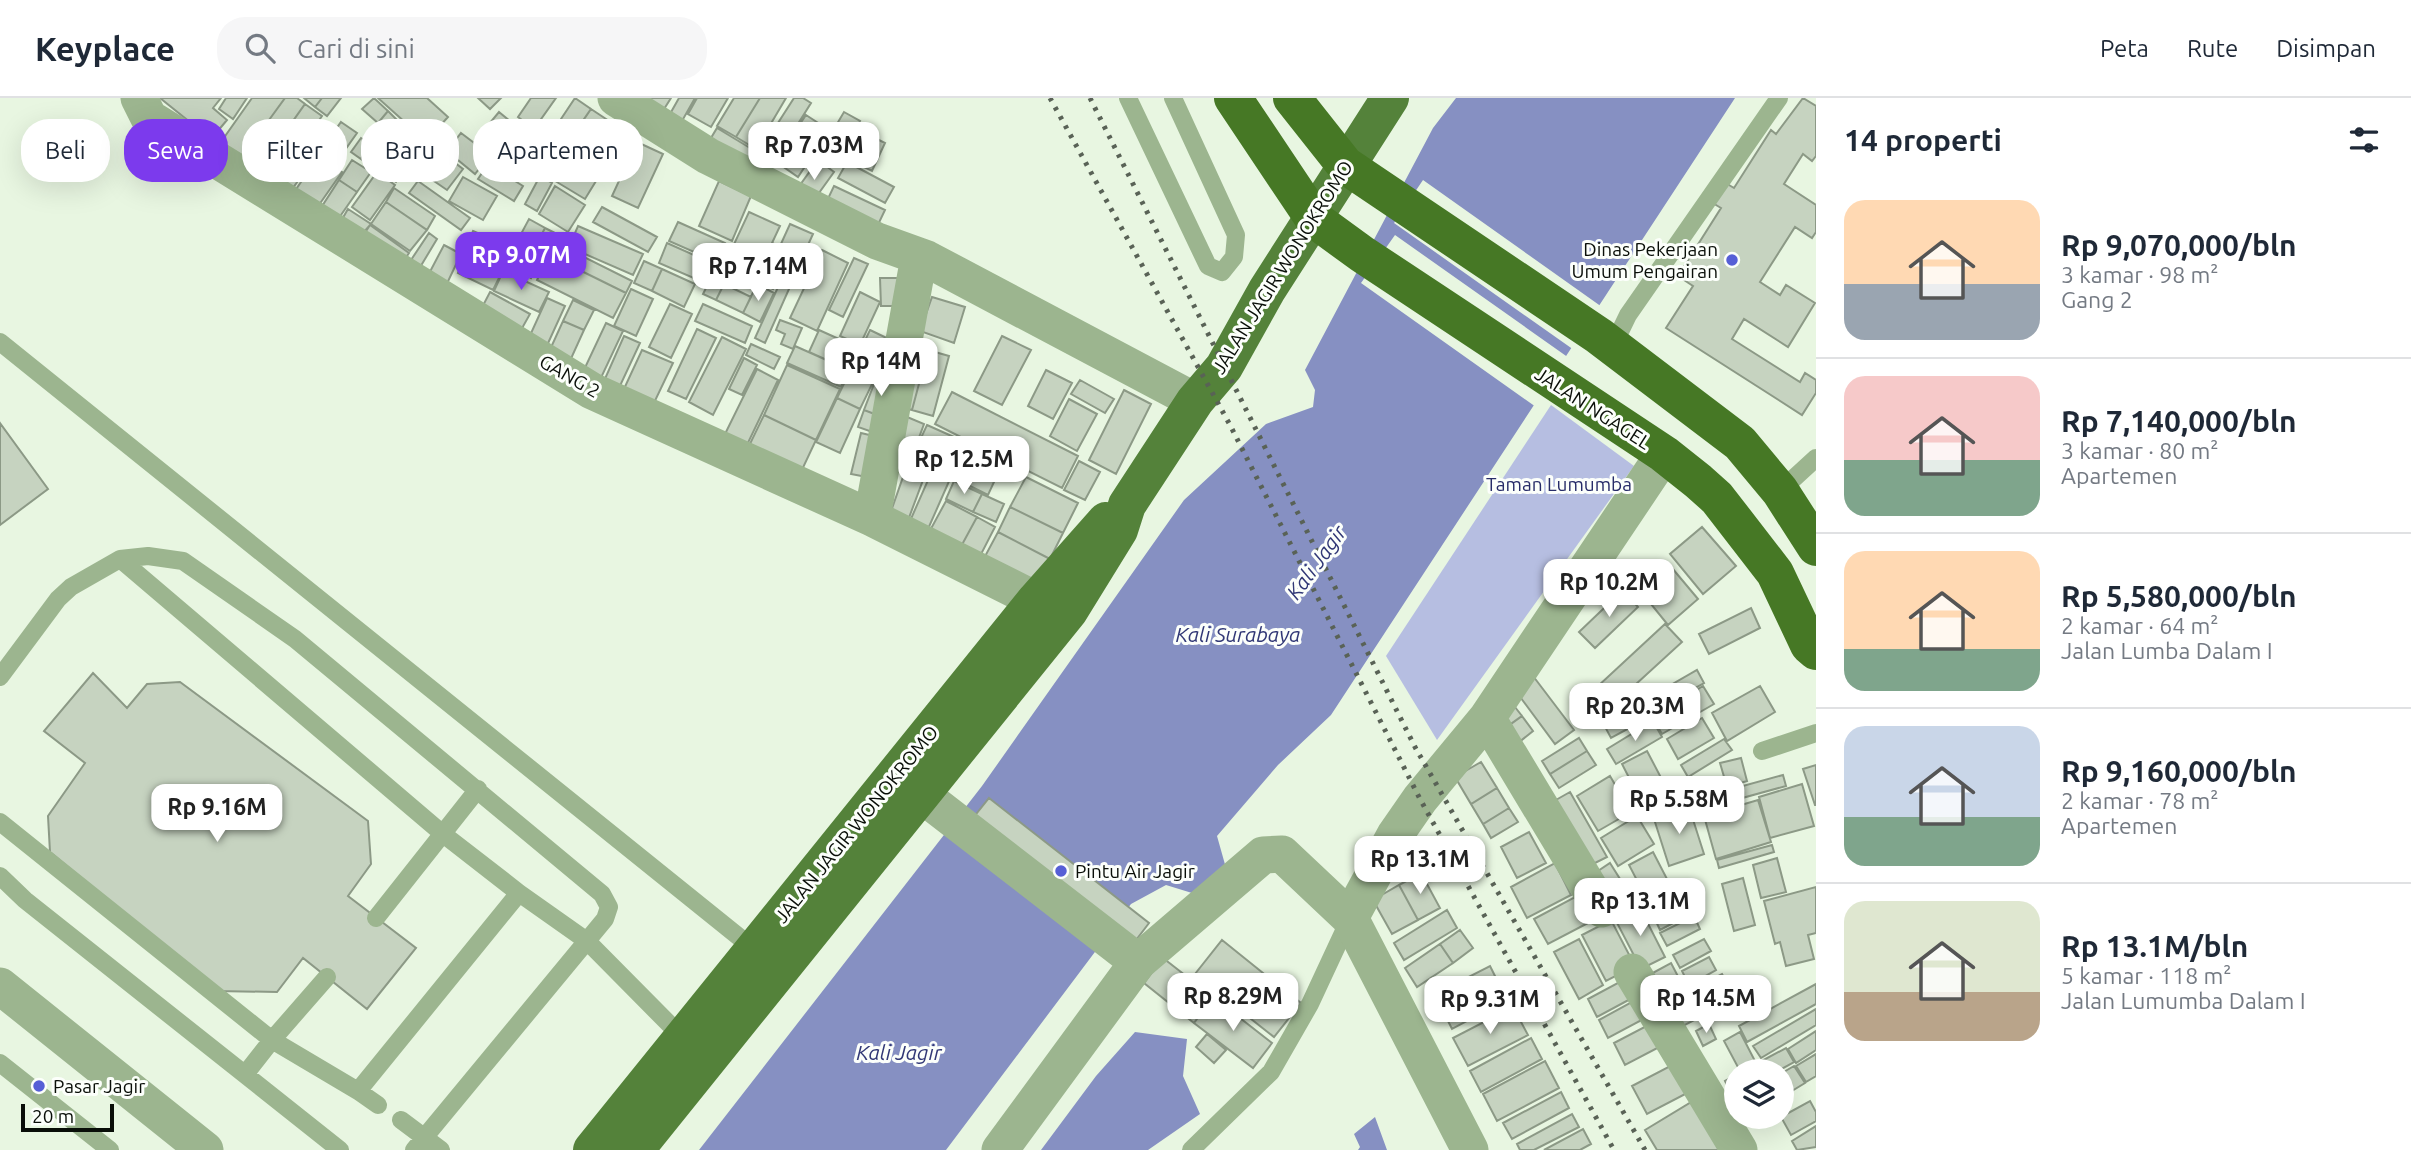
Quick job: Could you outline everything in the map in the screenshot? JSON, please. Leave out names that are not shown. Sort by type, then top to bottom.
[{"type":"highway","points":[[1233,98],[1314,219]]},
{"type":"highway","points":[[1292,98],[1345,165],[1606,341],[1740,443],[1780,491],[1815,543]]},
{"type":"highway","name":"JALAN NGAGEL","points":[[1314,219],[1563,389],[1664,454],[1717,498],[1780,583],[1809,645],[1816,651]]},
{"type":"main road","name":"JALAN JAGIR WONOKROMO","points":[[592,1150],[682,1038],[767,959],[922,795],[1069,611],[1119,530],[1127,505],[1195,401],[1224,366],[1345,165],[1390,98]]},
{"type":"main road","name":"JALAN JAGIR WONOKROMO","points":[[635,1150],[767,959],[1036,600],[1106,521],[1127,505]]},
{"type":"street","name":"GANG 2","points":[[139,98],[149,118],[592,391],[872,518],[1036,600]]},
{"type":"street","points":[[616,98],[708,156],[877,241],[919,257],[1195,401]]},
{"type":"street","points":[[872,518],[919,257]]},
{"type":"street","points":[[1350,918],[1395,835],[1420,799],[1486,718],[1664,454]]},
{"type":"street","points":[[1486,718],[1602,909]]},
{"type":"street","points":[[922,795],[1129,956]]},
{"type":"street","points":[[1000,1150],[1129,956],[1268,853],[1282,854],[1350,918],[1470,1150]]},
{"type":"street","points":[[1632,972],[1739,1150]]},
{"type":"street","points":[[0,986],[205,1150]]},
{"type":"lane","points":[[1128,98],[1208,266],[1222,272],[1234,257],[1236,235],[1173,98]]},
{"type":"lane","points":[[1606,341],[1628,315],[1779,98]]},
{"type":"lane","points":[[0,342],[767,959]]},
{"type":"lane","points":[[1780,491],[1816,458]]},
{"type":"lane","points":[[0,677],[58,599],[71,587],[120,559],[148,556],[183,561],[295,639],[602,894],[609,907],[605,919],[419,1143]]},
{"type":"lane","points":[[120,559],[443,834],[587,942],[682,1038]]},
{"type":"lane","points":[[1762,751],[1816,733]]},
{"type":"lane","points":[[376,918],[478,789]]},
{"type":"lane","points":[[0,822],[272,1040],[378,1105]]},
{"type":"lane","points":[[0,876],[25,900],[340,1150]]},
{"type":"lane","points":[[358,1091],[519,893]]},
{"type":"lane","points":[[1191,1150],[1271,1072],[1310,1004],[1350,918]]},
{"type":"lane","points":[[246,1073],[327,977]]},
{"type":"lane","points":[[0,1063],[110,1150]]},
{"type":"lane","points":[[401,1121],[419,1143],[441,1150]]},
{"type":"green space","name":"Taman Lumumba","points":[[1551,405],[1634,466],[1437,740],[1386,656]]},
{"type":"water","name":"Kali Surabaya","points":[[1456,98],[1735,98],[1331,715],[1278,765],[1217,836],[1226,868],[1205,897],[1166,885],[1131,904],[946,1150],[699,1150],[982,786],[1184,500],[1266,424],[1313,407],[1315,390],[1305,370],[1433,128]]},
{"type":"water","points":[[1135,1032],[1187,1039],[1183,1076],[1200,1114],[1148,1150],[1041,1150],[1096,1076]]},
{"type":"water","points":[[1375,1117],[1387,1150],[1358,1150],[1360,1147],[1354,1134]]},
{"type":"pier","points":[[1423,180],[1602,307],[1574,350],[1394,223]]},
{"type":"pier","points":[[1395,235],[1569,358],[1536,407],[1361,283]]},
{"type":"building","points":[[160,98],[221,98],[213,108],[226,119],[186,119]]},
{"type":"building","points":[[226,98],[247,98],[233,119],[219,109]]},
{"type":"building","points":[[252,98],[285,98],[270,119],[242,119],[242,157],[237,164],[228,158],[228,132]]},
{"type":"building","points":[[285,98],[297,98],[305,104],[294,119],[270,119]]},
{"type":"building","points":[[304,98],[322,98],[315,107]]},
{"type":"building","points":[[322,98],[341,98],[327,116],[315,107]]},
{"type":"building","points":[[374,98],[388,111],[381,119],[373,119],[362,109]]},
{"type":"building","points":[[378,98],[427,98],[448,117],[446,119],[401,119]]},
{"type":"building","points":[[478,98],[501,98],[490,109]]},
{"type":"building","points":[[531,98],[556,98],[541,119],[518,117]]},
{"type":"building","points":[[575,98],[591,109],[584,119],[561,119]]},
{"type":"building","points":[[637,98],[671,98],[659,117]]},
{"type":"building","points":[[679,98],[695,98],[682,121],[670,114]]},
{"type":"building","points":[[697,98],[728,98],[711,127],[688,114]]},
{"type":"building","points":[[734,98],[760,98],[736,137],[717,126]]},
{"type":"building","points":[[760,98],[786,98],[756,149],[736,137]]},
{"type":"building","points":[[794,98],[803,98],[811,103],[764,178],[749,168]]},
{"type":"building","name":"Dinas Pekerjaan Umum Pengairan","points":[[1803,98],[1816,106],[1816,156],[1812,161],[1803,154],[1784,184],[1816,205],[1816,232],[1812,238],[1795,227],[1760,282],[1780,295],[1786,285],[1815,303],[1788,347],[1744,319],[1732,339],[1800,382],[1805,373],[1816,380],[1816,393],[1802,415],[1666,328],[1693,286],[1678,276],[1721,208],[1711,202],[1724,182],[1734,188],[1771,130],[1776,134]]},
{"type":"building","points":[[305,104],[322,116],[320,119],[294,119]]},
{"type":"building","points":[[591,109],[606,119],[584,119]]},
{"type":"building","points":[[388,111],[396,119],[381,119]]},
{"type":"building","points":[[499,112],[507,119],[493,119]]},
{"type":"building","points":[[844,112],[860,121],[835,165],[818,156]]},
{"type":"building","points":[[806,115],[829,130],[798,177],[775,161]]},
{"type":"building","points":[[347,126],[357,133],[347,147]]},
{"type":"building","points":[[717,128],[755,151],[743,171],[705,148]]},
{"type":"building","points":[[861,131],[885,143],[872,171],[848,159]]},
{"type":"building","points":[[461,133],[473,142],[473,172],[459,161]]},
{"type":"building","points":[[361,138],[361,159],[351,152]]},
{"type":"building","points":[[643,145],[663,154],[638,208],[612,196],[618,182],[643,182]]},
{"type":"building","points":[[352,160],[361,166],[361,182],[364,182],[357,192],[342,182],[347,182],[347,168]]},
{"type":"building","points":[[818,160],[834,172],[811,204],[795,192]]},
{"type":"building","points":[[847,162],[894,187],[885,203],[838,178]]},
{"type":"building","points":[[463,177],[497,196],[483,220],[449,201]]},
{"type":"building","points":[[719,181],[751,196],[732,241],[699,226]]},
{"type":"building","points":[[262,182],[275,182],[271,188]]},
{"type":"building","points":[[278,182],[297,182],[290,192]]},
{"type":"building","points":[[301,182],[335,182],[314,212],[290,198]]},
{"type":"building","points":[[338,182],[357,192],[334,225],[317,214]]},
{"type":"building","points":[[370,182],[391,182],[395,185],[370,220],[352,207]]},
{"type":"building","points":[[419,182],[470,218],[461,230],[409,193]]},
{"type":"building","points":[[435,182],[453,182],[447,190]]},
{"type":"building","points":[[483,182],[517,182],[523,186],[514,201]]},
{"type":"building","points":[[537,182],[552,183],[537,211],[525,204]]},
{"type":"building","points":[[557,182],[595,182],[585,199]]},
{"type":"building","points":[[555,186],[585,205],[568,232],[539,214]]},
{"type":"building","points":[[834,186],[885,210],[875,231],[824,207]]},
{"type":"building","points":[[394,188],[435,216],[427,230],[386,202]]},
{"type":"building","points":[[386,202],[427,230],[410,251],[371,224]]},
{"type":"building","points":[[602,207],[657,237],[648,252],[593,222]]},
{"type":"building","points":[[348,209],[371,224],[356,241],[337,228]]},
{"type":"building","points":[[749,212],[780,226],[772,243],[790,252],[773,289],[754,280],[753,284],[722,270]]},
{"type":"building","points":[[529,219],[545,228],[522,272],[505,264]]},
{"type":"building","points":[[678,222],[725,243],[717,262],[669,241]]},
{"type":"building","points":[[790,224],[813,234],[803,256],[780,246]]},
{"type":"building","points":[[370,225],[409,253],[398,269],[359,242]]},
{"type":"building","points":[[578,226],[643,254],[633,275],[569,247]]},
{"type":"building","points":[[545,228],[555,233],[531,278],[522,272]]},
{"type":"building","points":[[473,231],[505,245],[496,264],[465,251]]},
{"type":"building","points":[[429,233],[437,239],[416,274],[405,269]]},
{"type":"building","points":[[556,243],[632,281],[626,293],[549,255]]},
{"type":"building","points":[[667,243],[714,264],[705,283],[659,263]]},
{"type":"building","points":[[444,245],[461,254],[442,294],[423,285]]},
{"type":"building","points":[[822,250],[848,263],[817,331],[790,318]]},
{"type":"building","points":[[549,255],[626,293],[613,318],[537,280]]},
{"type":"building","points":[[465,257],[501,274],[493,290],[458,273]]},
{"type":"building","points":[[854,258],[868,264],[843,317],[829,310]]},
{"type":"building","points":[[644,261],[662,269],[652,291],[634,283]]},
{"type":"building","points":[[662,269],[695,284],[684,307],[652,291]]},
{"type":"building","points":[[503,271],[549,292],[539,312],[494,291]]},
{"type":"building","points":[[783,276],[793,280],[765,343],[755,338]]},
{"type":"building","points":[[711,278],[724,284],[716,300],[703,294]]},
{"type":"building","points":[[880,278],[899,278],[899,306],[881,306]]},
{"type":"building","points":[[724,284],[751,297],[743,313],[716,300]]},
{"type":"building","points":[[757,284],[774,293],[760,322],[743,313]]},
{"type":"building","points":[[631,289],[653,299],[636,336],[614,326]]},
{"type":"building","points":[[490,292],[530,314],[516,339],[477,317]]},
{"type":"building","points":[[860,292],[880,302],[860,345],[840,336]]},
{"type":"building","points":[[932,297],[965,307],[954,343],[920,331]]},
{"type":"building","points":[[547,298],[565,306],[544,352],[527,342]]},
{"type":"building","points":[[573,300],[594,310],[584,330],[563,321]]},
{"type":"building","points":[[670,304],[692,314],[671,358],[649,347]]},
{"type":"building","points":[[703,304],[752,326],[745,343],[695,321]]},
{"type":"building","points":[[780,320],[802,328],[793,349],[781,344],[785,334],[776,330]]},
{"type":"building","points":[[563,321],[584,330],[569,363],[548,354]]},
{"type":"building","points":[[606,323],[623,331],[599,382],[582,374]]},
{"type":"building","points":[[697,329],[716,338],[686,399],[668,391]]},
{"type":"building","points":[[819,330],[859,348],[849,370],[809,352]]},
{"type":"building","points":[[870,330],[893,341],[876,376],[853,365]]},
{"type":"building","points":[[624,336],[640,343],[619,388],[604,381]]},
{"type":"building","points":[[1002,336],[1031,350],[1002,405],[974,391]]},
{"type":"building","points":[[722,337],[746,349],[713,415],[689,402]]},
{"type":"building","points":[[751,344],[780,357],[774,369],[746,355]]},
{"type":"building","points":[[795,346],[849,370],[841,387],[787,363]]},
{"type":"building","points":[[912,346],[928,350],[912,410],[896,406]]},
{"type":"building","points":[[642,350],[673,363],[653,405],[623,391]]},
{"type":"building","points":[[928,350],[949,356],[933,416],[912,410]]},
{"type":"building","points":[[744,358],[757,365],[742,395],[729,389]]},
{"type":"building","points":[[787,365],[840,389],[816,440],[764,415]]},
{"type":"building","points":[[853,365],[876,376],[860,409],[837,398]]},
{"type":"building","points":[[757,369],[778,380],[746,447],[724,436]]},
{"type":"building","points":[[1046,370],[1072,383],[1053,419],[1028,406]]},
{"type":"building","points":[[876,379],[897,387],[885,418],[864,410]]},
{"type":"building","points":[[1080,380],[1114,399],[1105,413],[1071,394]]},
{"type":"building","points":[[1124,390],[1151,404],[1116,474],[1089,460]]},
{"type":"building","points":[[952,392],[1078,456],[1062,488],[935,424]]},
{"type":"building","points":[[837,398],[860,409],[840,453],[816,442]]},
{"type":"building","points":[[1069,399],[1097,414],[1077,451],[1050,436]]},
{"type":"building","points":[[864,410],[885,418],[878,434],[858,427]]},
{"type":"building","points":[[900,414],[924,424],[917,443],[927,447],[921,459],[895,448]]},
{"type":"building","points":[[764,415],[816,440],[800,474],[747,450]]},
{"type":"building","points":[[0,423],[48,489],[0,525]]},
{"type":"building","points":[[927,425],[963,441],[951,465],[936,457],[939,450],[920,440]]},
{"type":"building","points":[[861,433],[882,438],[872,478],[851,474]]},
{"type":"building","points":[[965,443],[977,448],[969,466],[957,460]]},
{"type":"building","points":[[910,457],[929,464],[907,523],[889,517]]},
{"type":"building","points":[[1079,461],[1100,472],[1085,500],[1064,490]]},
{"type":"building","points":[[936,462],[954,470],[928,529],[910,521]]},
{"type":"building","points":[[964,467],[994,482],[988,495],[958,480]]},
{"type":"building","points":[[1026,477],[1078,503],[1063,533],[1010,507]]},
{"type":"building","points":[[954,481],[982,494],[973,512],[946,499]]},
{"type":"building","points":[[982,494],[1004,504],[996,522],[973,512]]},
{"type":"building","points":[[946,501],[977,517],[958,552],[927,536]]},
{"type":"building","points":[[1010,507],[1063,533],[1050,559],[998,532]]},
{"type":"building","points":[[977,517],[995,527],[977,562],[958,552]]},
{"type":"building","points":[[1702,527],[1736,566],[1703,594],[1670,554]]},
{"type":"building","points":[[998,532],[1050,559],[1035,589],[982,562]]},
{"type":"building","points":[[1672,568],[1698,599],[1668,625],[1642,593]]},
{"type":"building","points":[[1623,590],[1638,607],[1595,648],[1579,632]]},
{"type":"building","points":[[1751,608],[1760,628],[1709,654],[1699,634]]},
{"type":"building","points":[[1665,624],[1682,642],[1600,717],[1584,699]]},
{"type":"building","points":[[1697,670],[1704,683],[1650,713],[1643,701]]},
{"type":"building","points":[[1530,672],[1574,730],[1555,744],[1512,686]]},
{"type":"building","points":[[93,673],[127,708],[147,684],[180,682],[368,821],[371,864],[348,896],[416,948],[367,1009],[303,958],[277,992],[216,991],[50,852],[48,816],[85,763],[44,731]]},
{"type":"building","points":[[1703,686],[1714,704],[1662,734],[1652,717]]},
{"type":"building","points":[[1760,686],[1775,712],[1727,741],[1712,713]]},
{"type":"building","points":[[1511,702],[1522,716],[1501,731]]},
{"type":"building","points":[[1638,703],[1646,719],[1611,738],[1603,723]]},
{"type":"building","points":[[1522,716],[1533,731],[1513,747],[1501,731]]},
{"type":"building","points":[[1702,718],[1714,738],[1678,759],[1667,739]]},
{"type":"building","points":[[1653,721],[1662,737],[1616,764],[1607,749]]},
{"type":"building","points":[[1579,738],[1587,751],[1550,774],[1542,761]]},
{"type":"building","points":[[1724,739],[1732,750],[1688,777],[1681,765]]},
{"type":"building","points":[[1587,751],[1596,765],[1559,788],[1550,774]]},
{"type":"building","points":[[1647,751],[1668,791],[1643,805],[1622,764]]},
{"type":"building","points":[[1741,758],[1747,781],[1727,787],[1720,763]]},
{"type":"building","points":[[1481,762],[1497,788],[1471,804],[1455,777]]},
{"type":"building","points":[[1816,765],[1816,805],[1815,805],[1803,769]]},
{"type":"building","points":[[1783,775],[1786,786],[1695,811],[1692,800]]},
{"type":"building","points":[[1610,776],[1631,812],[1598,831],[1577,796]]},
{"type":"building","points":[[1802,784],[1814,826],[1770,838],[1759,797]]},
{"type":"building","points":[[1497,788],[1509,808],[1483,824],[1471,804]]},
{"type":"building","points":[[1681,790],[1685,800],[1653,815],[1649,805]]},
{"type":"building","points":[[1570,792],[1607,857],[1585,868],[1547,805]]},
{"type":"building","name":"Pintu Air Jagir","points":[[989,798],[1149,923],[1133,944],[973,818]]},
{"type":"building","points":[[1758,800],[1771,842],[1716,859],[1704,816]]},
{"type":"building","points":[[1689,807],[1704,854],[1669,866],[1654,819]]},
{"type":"building","points":[[1509,808],[1518,822],[1491,838],[1483,824]]},
{"type":"building","points":[[1637,816],[1654,844],[1618,866],[1601,838]]},
{"type":"building","points":[[1529,832],[1546,863],[1517,878],[1501,847]]},
{"type":"building","points":[[1772,845],[1774,852],[1719,868],[1717,860]]},
{"type":"building","points":[[1653,852],[1667,879],[1643,892],[1629,865]]},
{"type":"building","points":[[1777,858],[1786,892],[1761,898],[1753,865]]},
{"type":"building","points":[[1555,863],[1571,895],[1527,918],[1511,887]]},
{"type":"building","points":[[1610,863],[1620,879],[1597,892],[1589,877]]},
{"type":"building","points":[[1421,873],[1440,908],[1418,920],[1399,885]]},
{"type":"building","points":[[1743,878],[1755,925],[1734,931],[1722,884]]},
{"type":"building","points":[[1626,882],[1636,898],[1609,911],[1602,899]]},
{"type":"building","points":[[1674,884],[1682,901],[1655,915],[1647,898]]},
{"type":"building","points":[[1399,885],[1418,920],[1392,934],[1373,900]]},
{"type":"building","points":[[1816,887],[1816,933],[1808,935],[1814,959],[1786,966],[1780,942],[1775,944],[1764,901]]},
{"type":"building","points":[[1575,897],[1588,923],[1548,944],[1534,919]]},
{"type":"building","points":[[1685,901],[1692,913],[1660,930],[1654,917]]},
{"type":"building","points":[[1639,906],[1665,957],[1641,969],[1615,919]]},
{"type":"building","points":[[1447,910],[1457,928],[1404,960],[1394,943]]},
{"type":"building","points":[[1694,916],[1700,929],[1667,946],[1660,933]]},
{"type":"building","points":[[1611,920],[1635,966],[1606,981],[1582,935]]},
{"type":"building","points":[[1460,930],[1473,948],[1453,963],[1440,944]]},
{"type":"building","points":[[1579,939],[1603,985],[1579,999],[1554,952]]},
{"type":"building","points":[[1704,939],[1711,951],[1680,968],[1673,955]]},
{"type":"building","points":[[1222,940],[1273,981],[1246,1015],[1195,974]]},
{"type":"building","points":[[1440,944],[1453,963],[1417,987],[1405,968]]},
{"type":"building","points":[[1709,957],[1716,970],[1689,985],[1682,971]]},
{"type":"building","points":[[1163,958],[1213,997],[1194,1023],[1144,983]]},
{"type":"building","points":[[1671,963],[1683,986],[1661,997],[1649,975]]},
{"type":"building","points":[[1490,966],[1499,984],[1456,1006],[1447,988]]},
{"type":"building","points":[[1722,974],[1728,985],[1695,1002],[1689,991]]},
{"type":"building","points":[[1627,978],[1636,996],[1597,1017],[1588,999]]},
{"type":"building","points":[[1273,981],[1301,1003],[1274,1037],[1246,1015]]},
{"type":"building","points":[[1816,984],[1816,1004],[1747,1042],[1739,1026]]},
{"type":"building","points":[[1685,988],[1700,1017],[1683,1026],[1668,997]]},
{"type":"building","points":[[1733,988],[1738,999],[1702,1018],[1696,1007]]},
{"type":"building","points":[[1500,989],[1506,1000],[1452,1029],[1446,1017]]},
{"type":"building","points":[[1213,997],[1272,1043],[1253,1068],[1194,1023]]},
{"type":"building","points":[[1639,998],[1649,1016],[1608,1038],[1599,1020]]},
{"type":"building","points":[[1513,1007],[1528,1035],[1468,1066],[1453,1038]]},
{"type":"building","points":[[1816,1009],[1816,1025],[1761,1058],[1753,1046]]},
{"type":"building","points":[[1654,1022],[1665,1044],[1625,1065],[1614,1043]]},
{"type":"building","points":[[1709,1024],[1716,1039],[1703,1046],[1696,1031]]},
{"type":"building","points":[[1816,1031],[1816,1050],[1796,1063],[1788,1049]]},
{"type":"building","points":[[1740,1032],[1754,1059],[1734,1059],[1724,1041]]},
{"type":"building","points":[[1207,1034],[1226,1050],[1214,1063],[1196,1047]]},
{"type":"building","points":[[1531,1038],[1542,1059],[1481,1092],[1470,1071]]},
{"type":"building","points":[[1786,1048],[1792,1059],[1765,1059]]},
{"type":"building","points":[[1816,1054],[1816,1076],[1806,1082],[1796,1066]]},
{"type":"building","points":[[1545,1061],[1559,1088],[1497,1121],[1483,1094]]},
{"type":"building","points":[[1676,1063],[1691,1091],[1647,1114],[1632,1086]]},
{"type":"building","points":[[1794,1066],[1805,1083],[1794,1090]]},
{"type":"building","points":[[1561,1092],[1569,1108],[1512,1139],[1503,1123]]},
{"type":"building","points":[[1698,1098],[1728,1150],[1657,1150],[1645,1130]]},
{"type":"building","points":[[1810,1101],[1816,1112],[1816,1121],[1791,1135],[1788,1129],[1794,1129],[1794,1110]]},
{"type":"building","points":[[1572,1114],[1579,1127],[1534,1150],[1520,1150],[1517,1144]]},
{"type":"building","points":[[1816,1126],[1816,1147],[1797,1150],[1792,1141]]},
{"type":"building","points":[[1583,1129],[1591,1144],[1580,1150],[1544,1150]]},
{"type":"railway","points":[[1050,98],[1230,425],[1420,799],[1614,1150]]},
{"type":"railway","points":[[1090,98],[1415,747],[1645,1150]]},
{"type":"place","name":"Dinas Pekerjaan Umum Pengairan","points":[[1732,260]]},
{"type":"place","name":"Pintu Air Jagir","points":[[1061,871]]},
{"type":"place","name":"Pasar Jagir","points":[[39,1086]]},
{"type":"water label","name":"Kali Jagir","points":[[1316,562]]},
{"type":"water label","name":"Kali Jagir","points":[[899,1052]]}]
